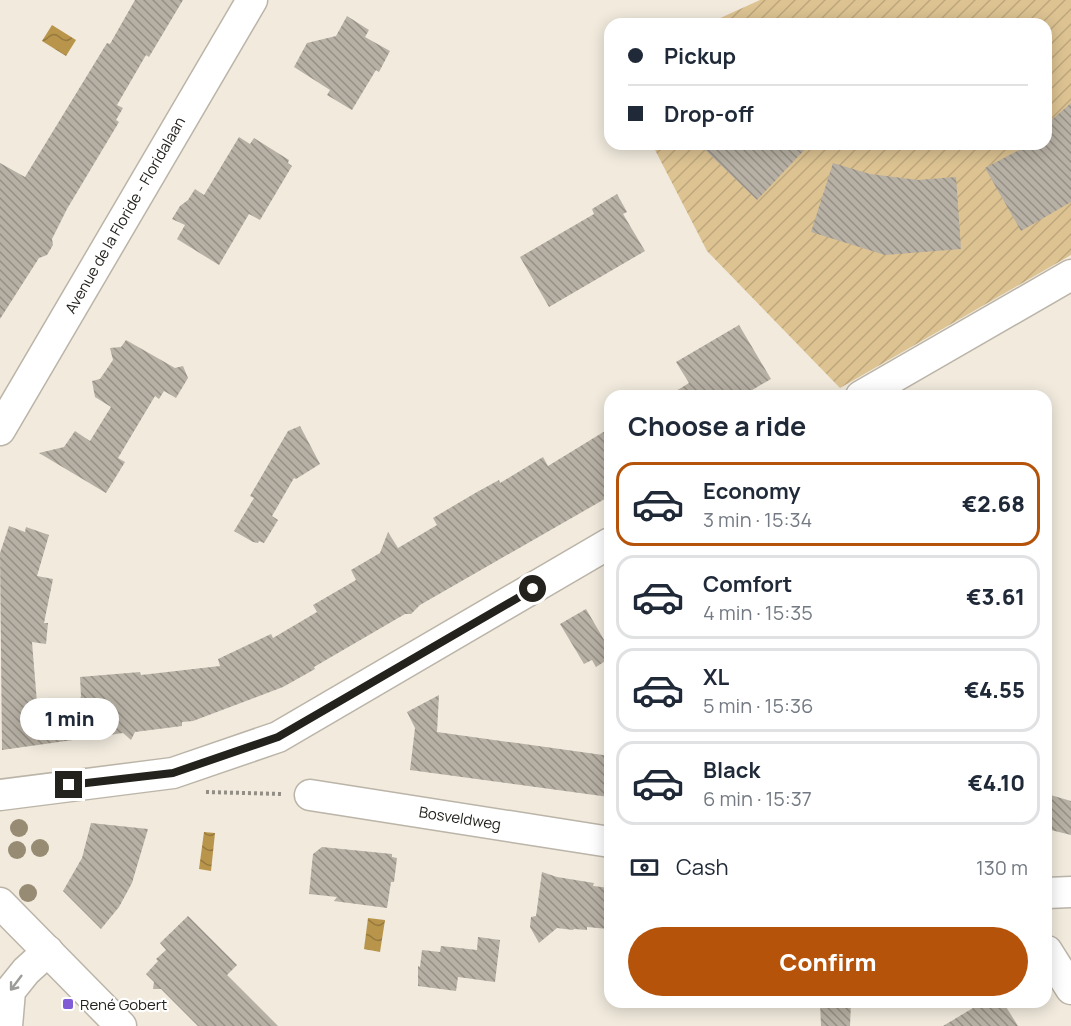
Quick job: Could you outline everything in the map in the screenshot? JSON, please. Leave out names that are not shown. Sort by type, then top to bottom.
[{"type":"street","name":"Avenue de la Floride - Floridalaan","points":[[0,430],[252,0]]},
{"type":"street","points":[[871,390],[1071,275]]},
{"type":"street","points":[[0,795],[173,773],[278,737],[604,547]]},
{"type":"street","name":"Bosveldweg","points":[[310,795],[604,841]]},
{"type":"street","points":[[1052,893],[1071,892]]},
{"type":"street","points":[[0,903],[121,1026]]},
{"type":"street","points":[[7,1026],[10,991],[26,971],[48,951]]},
{"type":"street","points":[[1052,959],[1071,989]]},
{"type":"path","points":[[173,773],[195,792],[310,795]]},
{"type":"shaded area","points":[[760,0],[1071,0],[1071,255],[840,388],[707,251],[655,150],[1052,150],[1052,18],[720,18]]},
{"type":"water","points":[[52,25],[76,40],[66,56],[42,41]]},
{"type":"water","points":[[204,832],[215,833],[211,871],[199,869]]},
{"type":"water","points":[[368,918],[385,920],[380,952],[364,949]]},
{"type":"building","points":[[135,0],[183,0],[149,57],[146,55],[117,105],[123,108],[116,120],[119,122],[67,209],[52,239],[53,245],[47,255],[39,258],[0,319],[0,163],[25,177],[107,43],[110,44]]},
{"type":"building","points":[[347,16],[369,30],[365,37],[390,51],[379,72],[376,70],[352,110],[327,95],[330,90],[294,67],[307,43],[336,36]]},
{"type":"building","points":[[1071,103],[1071,202],[1021,231],[985,168],[1019,150],[1052,150],[1052,120]]},
{"type":"building","points":[[239,137],[250,144],[254,138],[289,160],[288,163],[292,166],[260,220],[249,214],[219,265],[177,239],[185,225],[172,219],[195,189],[204,195]]},
{"type":"building","points":[[705,150],[804,150],[757,200]]},
{"type":"building","points":[[833,163],[870,174],[918,180],[956,177],[961,249],[885,255],[811,232]]},
{"type":"building","points":[[617,194],[627,212],[623,214],[645,251],[549,307],[520,257],[594,214],[592,209]]},
{"type":"building","points":[[739,325],[771,379],[752,390],[678,390],[689,383],[676,362]]},
{"type":"building","points":[[126,340],[175,368],[183,366],[188,378],[176,398],[164,391],[159,399],[155,396],[118,458],[125,462],[106,493],[39,453],[64,447],[75,431],[90,441],[111,407],[95,397],[92,381],[100,379],[113,360],[110,348],[121,347]]},
{"type":"building","points":[[300,426],[320,464],[296,479],[294,478],[272,516],[278,520],[264,543],[253,542],[234,531],[254,498],[250,496],[288,431]]},
{"type":"building","points":[[604,432],[604,499],[283,687],[193,721],[182,722],[182,726],[135,732],[131,740],[123,733],[2,750],[0,553],[9,526],[25,532],[26,527],[49,535],[37,576],[53,579],[44,623],[48,623],[46,644],[32,642],[37,703],[80,699],[80,677],[140,672],[141,675],[220,666],[218,659],[271,634],[273,638],[317,612],[313,605],[356,580],[351,570],[380,553],[388,532],[398,548],[437,525],[433,518],[477,492],[499,480],[500,483],[543,457],[548,466]]},
{"type":"building","points":[[586,609],[604,640],[604,662],[596,667],[592,660],[584,664],[560,624]]},
{"type":"building","points":[[439,695],[437,732],[604,755],[604,796],[410,770],[415,728],[407,712]]},
{"type":"building","points":[[1052,795],[1071,801],[1071,835],[1052,830]]},
{"type":"building","points":[[91,823],[148,829],[132,883],[119,907],[101,929],[63,891],[82,858]]},
{"type":"building","points":[[322,847],[392,854],[392,857],[397,858],[387,908],[334,901],[337,897],[309,894],[313,854]]},
{"type":"building","points":[[542,872],[604,887],[604,929],[557,928],[539,943],[530,927],[531,917],[536,916]]},
{"type":"building","points":[[188,916],[237,965],[227,975],[278,1026],[198,1026],[161,989],[153,989],[154,982],[146,974],[158,961],[156,959],[166,950],[160,943]]},
{"type":"building","points":[[478,937],[500,940],[495,982],[458,977],[456,991],[418,986],[418,966],[420,967],[422,950],[440,952],[441,946],[477,950]]},
{"type":"building","points":[[820,1008],[851,1008],[850,1026],[821,1026]]},
{"type":"building","points":[[973,1008],[1007,1008],[1018,1026],[943,1026]]},
{"type":"place","name":"René Gobert","points":[[68,1004]]},
{"type":"route","points":[[69,785],[173,773],[278,737],[533,589]]}]
